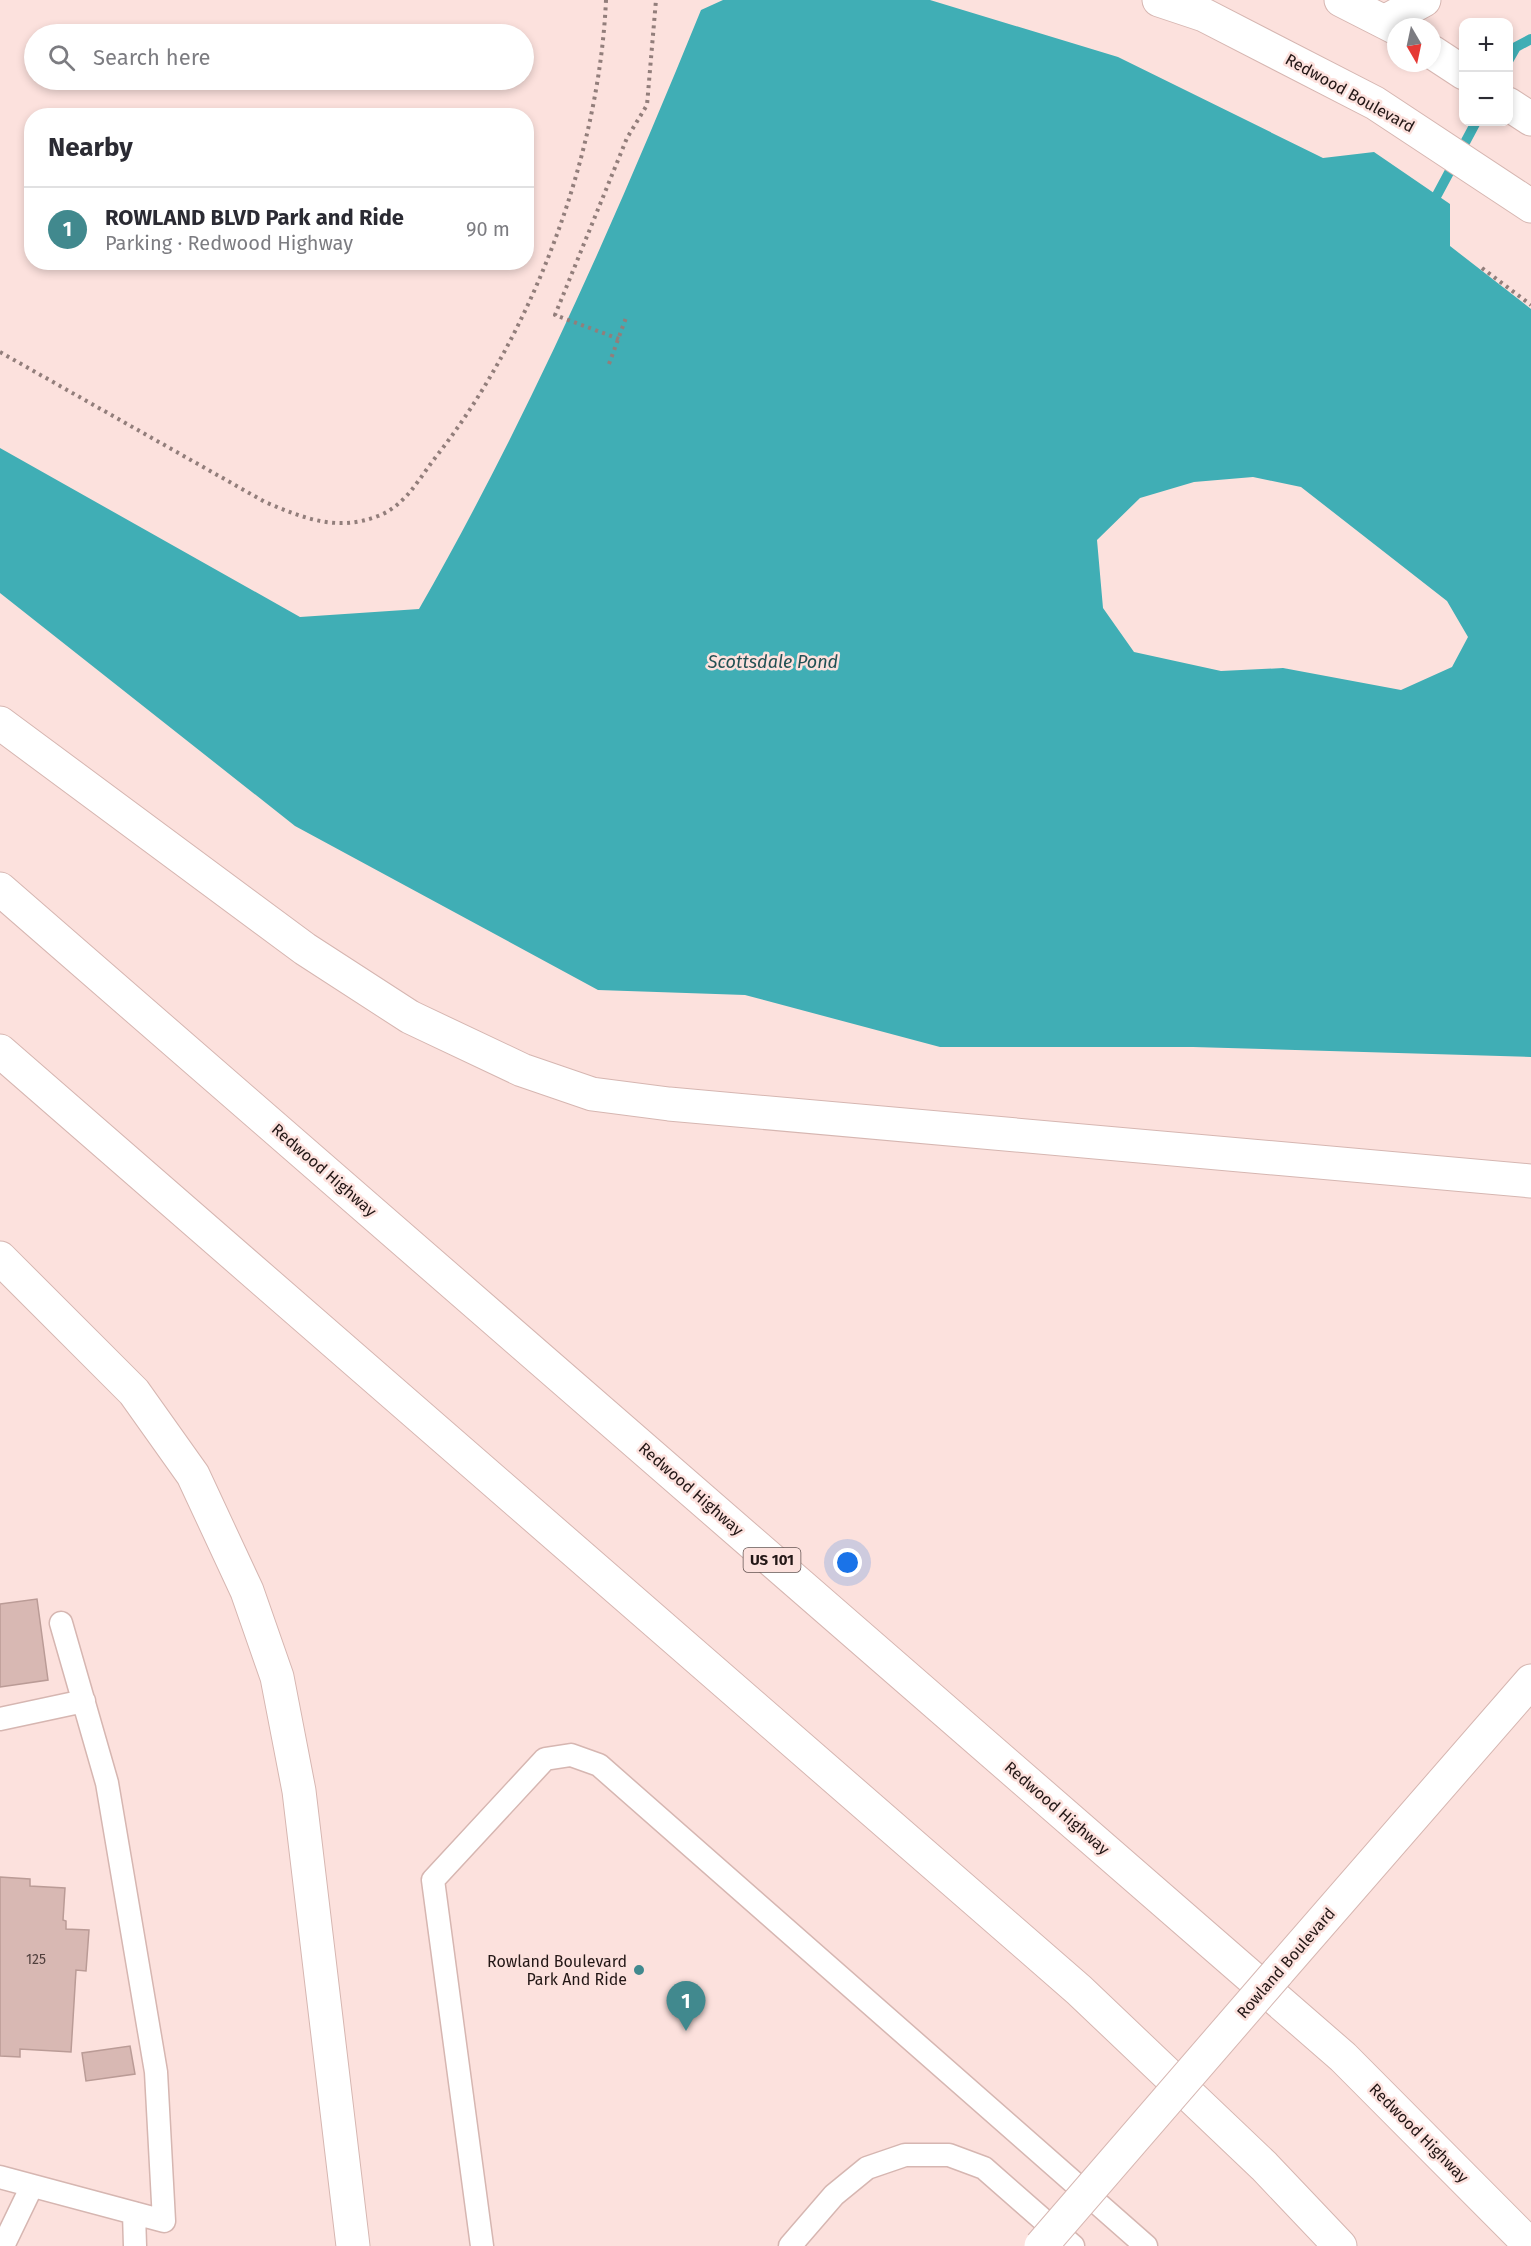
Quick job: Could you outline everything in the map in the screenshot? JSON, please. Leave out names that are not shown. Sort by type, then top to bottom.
[{"type":"main road","name":"Redwood Boulevard","points":[[1160,0],[1203,15],[1375,103],[1518,196]]},
{"type":"main road","points":[[1341,0],[1387,23]]},
{"type":"main road","points":[[1400,18],[1424,0]]},
{"type":"main road","points":[[1441,58],[1462,72]]},
{"type":"main road","points":[[1513,107],[1531,119]]},
{"type":"main road","points":[[0,723],[305,949],[410,1017],[522,1070],[592,1094],[669,1104],[1531,1181]]},
{"type":"main road","name":"Redwood Highway","points":[[0,889],[1343,2057],[1531,2246]]},
{"type":"main road","points":[[0,1051],[1079,1990],[1264,2166],[1340,2246]]},
{"type":"main road","points":[[0,1258],[134,1392],[193,1475],[247,1591],[277,1677],[299,1791],[353,2246]]},
{"type":"main road","name":"Rowland Boulevard","points":[[1041,2246],[1531,1681]]},
{"type":"lane","points":[[0,2177],[164,2221],[156,2072],[107,1783],[61,1623]]},
{"type":"lane","points":[[0,1719],[84,1701]]},
{"type":"lane","points":[[482,2246],[433,1880],[545,1759],[571,1755],[599,1765],[1146,2246]]},
{"type":"lane","points":[[790,2246],[834,2195],[867,2168],[905,2155],[949,2155],[984,2168],[1073,2246]]},
{"type":"lane","points":[[3,2246],[32,2186]]},
{"type":"lane","points":[[134,2213],[135,2246]]},
{"type":"path","points":[[0,352],[265,502],[303,518],[329,524],[357,523],[381,515],[403,501],[452,436],[484,384],[542,273],[567,207],[591,111],[604,38],[606,0]]},
{"type":"path","points":[[619,339],[555,315],[627,138],[647,105],[656,0]]},
{"type":"path","points":[[1482,268],[1531,305]]},
{"type":"path","points":[[609,364],[627,315]]},
{"type":"water","name":"Scottsdale Pond","points":[[723,0],[930,0],[1118,57],[1323,158],[1374,152],[1450,204],[1450,246],[1531,309],[1531,1057],[1193,1047],[940,1047],[745,995],[598,990],[295,826],[0,593],[0,448],[300,617],[419,609],[459,537],[535,389],[604,239],[701,10]],"holes":[[[1253,477],[1301,487],[1447,601],[1468,637],[1452,667],[1401,690],[1283,668],[1221,671],[1134,652],[1103,608],[1097,540],[1140,498],[1194,482]]]},
{"type":"building","points":[[37,1599],[48,1680],[0,1687],[0,1604]]},
{"type":"building","points":[[0,1877],[30,1879],[30,1886],[65,1888],[63,1920],[66,1921],[66,1929],[89,1930],[86,1971],[76,1970],[71,2052],[20,2049],[20,2057],[0,2056]]},
{"type":"building","points":[[130,2046],[135,2074],[86,2081],[82,2053]]},
{"type":"waterway","points":[[1513,52],[1516,47],[1531,39]]},
{"type":"waterway","points":[[1437,195],[1474,126]]},
{"type":"place","name":"Rowland Boulevard Park And Ride","points":[[639,1970]]},
{"type":"place","name":"ROWLAND BLVD Park and Ride","points":[[686,2031]]}]
